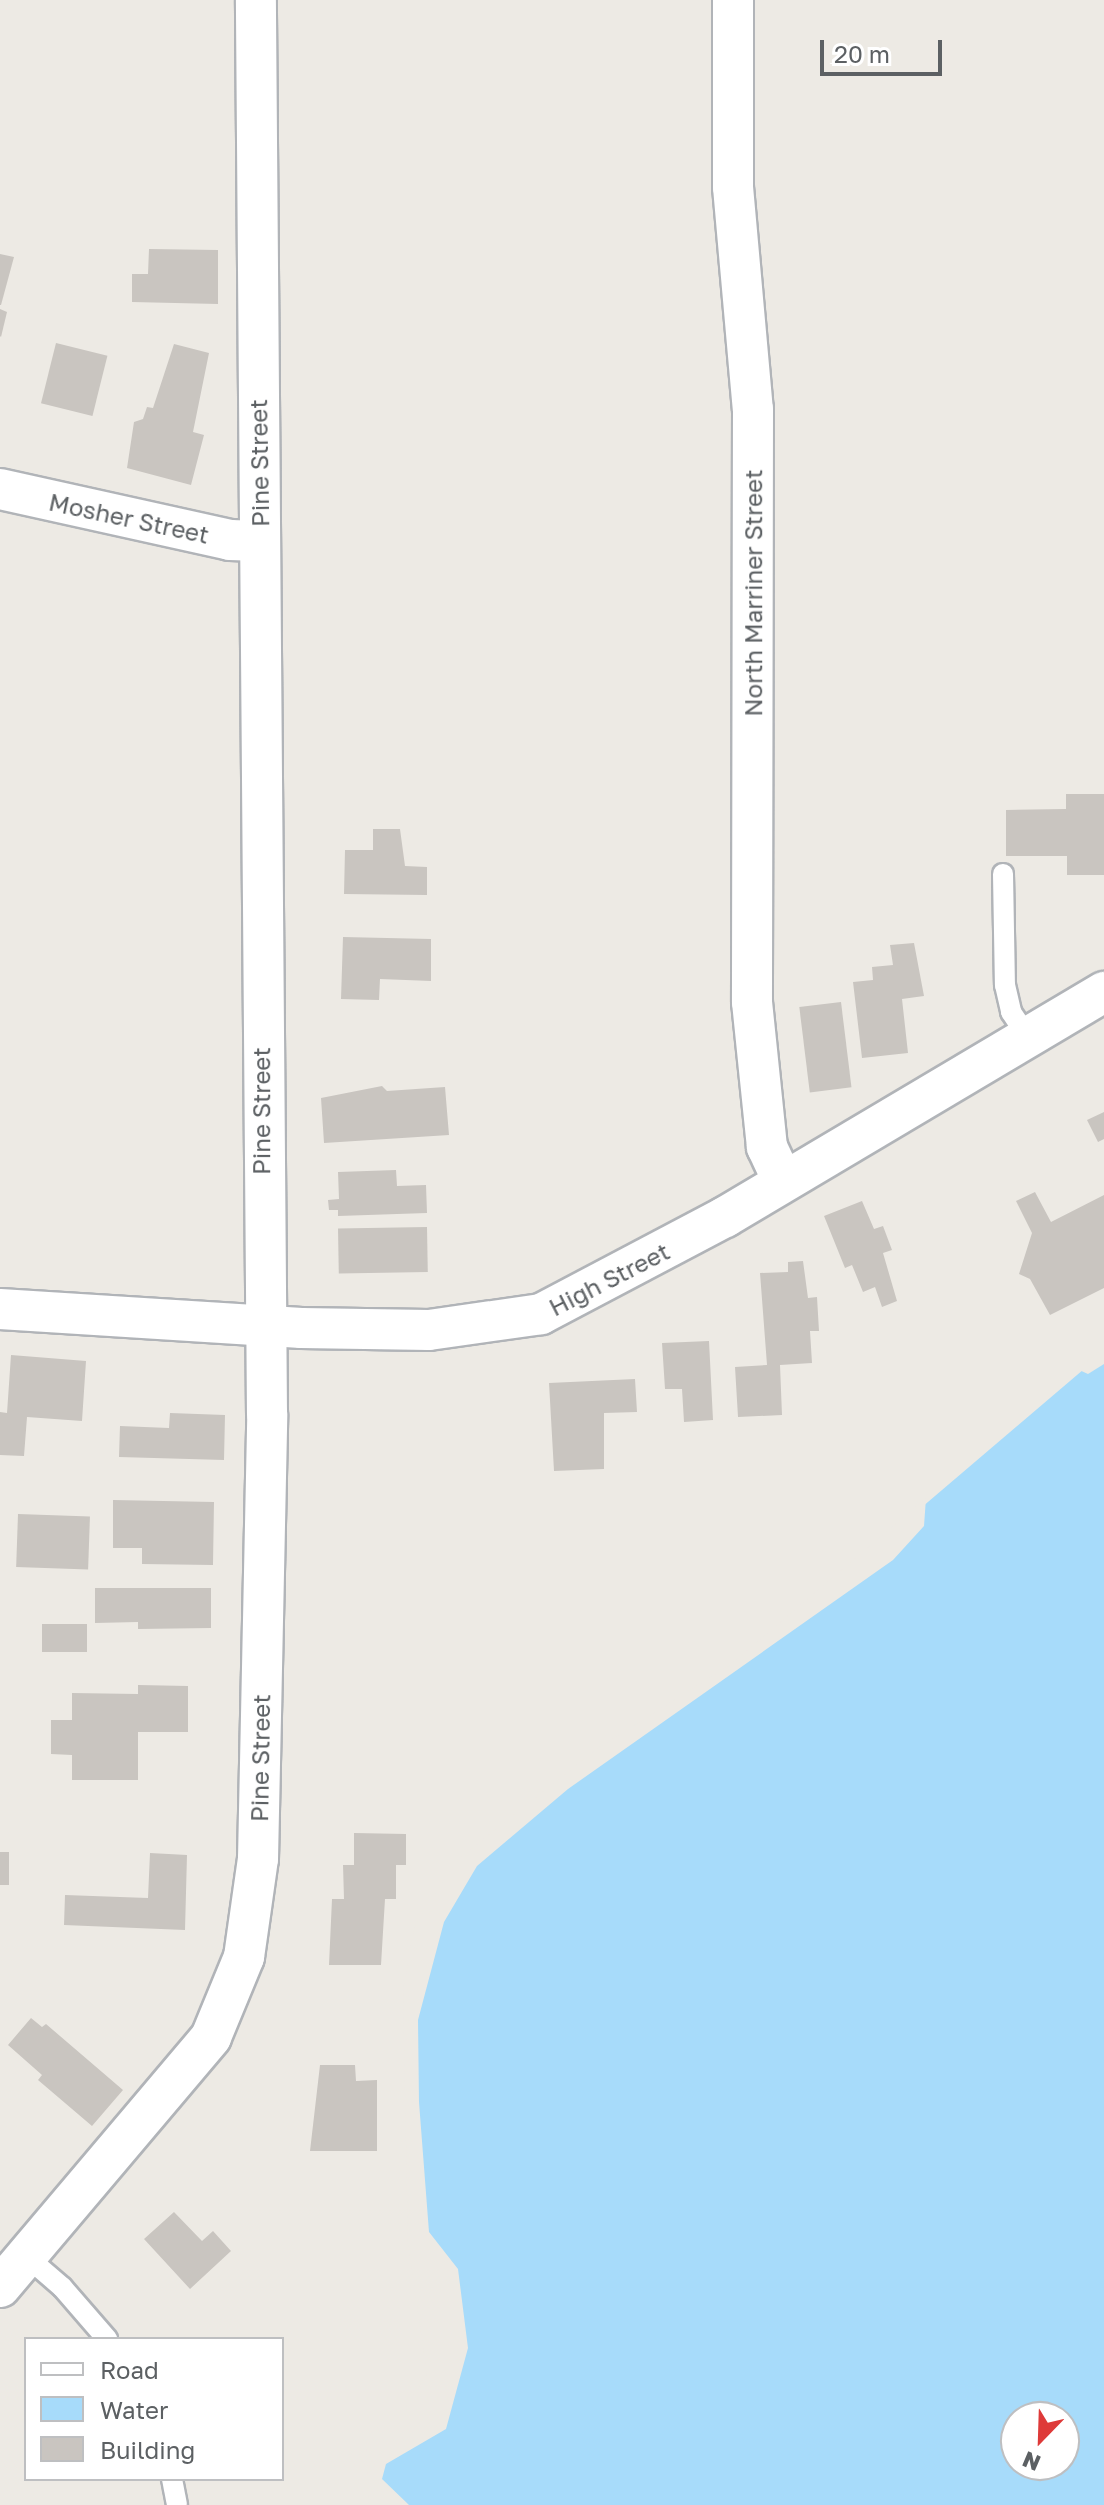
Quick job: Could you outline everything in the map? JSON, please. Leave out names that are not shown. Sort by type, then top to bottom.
[{"type":"street","name":"Pine Street","points":[[0,2287],[211,2037],[244,1957],[258,1859],[262,1767],[266,1326],[256,0]]},
{"type":"street","name":"North Marriner Street","points":[[733,0],[733,187],[753,409],[752,1002],[763,1123],[783,1182]]},
{"type":"street","name":"Mosher Street","points":[[0,489],[230,540],[260,541]]},
{"type":"street","name":"High Street","points":[[0,1309],[266,1326],[429,1330],[541,1314],[586,1295],[1104,992]]},
{"type":"lane","points":[[1003,874],[1005,985],[1011,1012],[1027,1036]]},
{"type":"lane","points":[[26,2256],[105,2337]]},
{"type":"lane","points":[[172,2481],[177,2505]]},
{"type":"water","points":[[1104,1352],[1104,2505],[374,2505],[370,2438],[409,2409],[431,2375],[407,1991],[458,1864],[732,1669]]},
{"type":"pier","points":[[1104,1348],[1104,1364],[1088,1374],[1077,1369]]},
{"type":"pier","points":[[926,1498],[924,1526],[893,1560],[568,1789],[477,1866],[444,1922],[418,2020],[419,2102],[429,2232],[458,2269],[468,2348],[446,2429],[386,2464],[382,2479],[409,2505],[369,2505],[366,2436],[406,2407],[427,2374],[408,2244],[403,1991],[414,1928],[456,1861],[598,1748],[730,1665]]},
{"type":"building","points":[[149,249],[218,250],[218,304],[132,302],[132,274],[148,274]]},
{"type":"building","points":[[0,254],[14,257],[1,305],[0,305]]},
{"type":"building","points":[[0,309],[7,312],[1,337],[0,336]]},
{"type":"building","points":[[56,343],[107,356],[92,416],[41,403]]},
{"type":"building","points":[[174,344],[209,353],[193,432],[204,435],[191,485],[127,468],[134,422],[143,419],[147,407],[153,408]]},
{"type":"building","points":[[1066,794],[1104,794],[1104,875],[1067,875],[1067,856],[1006,856],[1006,810],[1066,809]]},
{"type":"building","points":[[373,829],[400,829],[405,866],[427,867],[427,895],[344,894],[345,850],[373,850]]},
{"type":"building","points":[[343,937],[431,939],[431,981],[380,979],[379,1000],[341,999]]},
{"type":"building","points":[[914,943],[924,996],[902,999],[908,1053],[862,1058],[853,982],[873,980],[872,967],[893,965],[890,945]]},
{"type":"building","points":[[841,1002],[851,1087],[810,1092],[799,1007]]},
{"type":"building","points":[[382,1086],[387,1091],[445,1087],[449,1135],[324,1143],[321,1098]]},
{"type":"building","points":[[1104,1112],[1104,1139],[1098,1142],[1087,1120]]},
{"type":"building","points":[[396,1170],[397,1186],[426,1185],[427,1213],[338,1216],[338,1210],[329,1210],[328,1200],[339,1199],[338,1172]]},
{"type":"building","points":[[1035,1192],[1051,1222],[1104,1195],[1104,1288],[1050,1315],[1030,1279],[1019,1274],[1032,1233],[1016,1201]]},
{"type":"building","points":[[862,1201],[874,1229],[883,1226],[892,1250],[883,1253],[897,1301],[882,1307],[875,1287],[863,1292],[852,1265],[845,1268],[824,1216]]},
{"type":"building","points":[[427,1227],[428,1272],[339,1274],[338,1229]]},
{"type":"building","points":[[803,1261],[808,1298],[817,1297],[819,1331],[810,1331],[812,1363],[780,1365],[782,1415],[738,1417],[735,1367],[767,1365],[760,1273],[788,1272],[788,1262]]},
{"type":"building","points":[[709,1341],[713,1420],[684,1422],[682,1389],[665,1389],[662,1343]]},
{"type":"building","points":[[11,1355],[86,1361],[82,1421],[27,1417],[24,1456],[0,1455],[0,1412],[7,1413]]},
{"type":"building","points":[[635,1379],[637,1412],[604,1413],[604,1469],[554,1471],[549,1383]]},
{"type":"building","points":[[170,1413],[225,1415],[224,1460],[119,1457],[120,1426],[169,1428]]},
{"type":"building","points":[[113,1500],[214,1502],[213,1565],[142,1564],[142,1548],[113,1548]]},
{"type":"building","points":[[18,1514],[90,1517],[88,1569],[16,1567]]},
{"type":"building","points":[[95,1588],[211,1588],[211,1628],[138,1629],[138,1622],[95,1623]]},
{"type":"building","points":[[42,1624],[87,1624],[87,1652],[42,1652]]},
{"type":"building","points":[[138,1685],[188,1686],[188,1732],[138,1732],[138,1780],[72,1780],[72,1755],[51,1754],[51,1720],[72,1720],[72,1693],[138,1694]]},
{"type":"building","points":[[354,1833],[406,1834],[406,1865],[396,1865],[396,1899],[385,1899],[381,1965],[329,1965],[332,1899],[344,1899],[343,1865],[354,1865]]},
{"type":"building","points":[[0,1852],[9,1852],[9,1885],[0,1885]]},
{"type":"building","points":[[150,1853],[187,1855],[185,1930],[64,1925],[65,1895],[148,1898]]},
{"type":"building","points":[[31,2018],[42,2027],[46,2024],[123,2090],[92,2126],[38,2080],[42,2075],[8,2045]]},
{"type":"building","points":[[320,2065],[355,2065],[356,2081],[377,2080],[377,2151],[310,2151]]},
{"type":"building","points":[[174,2212],[202,2241],[213,2231],[231,2251],[190,2289],[144,2239]]}]
